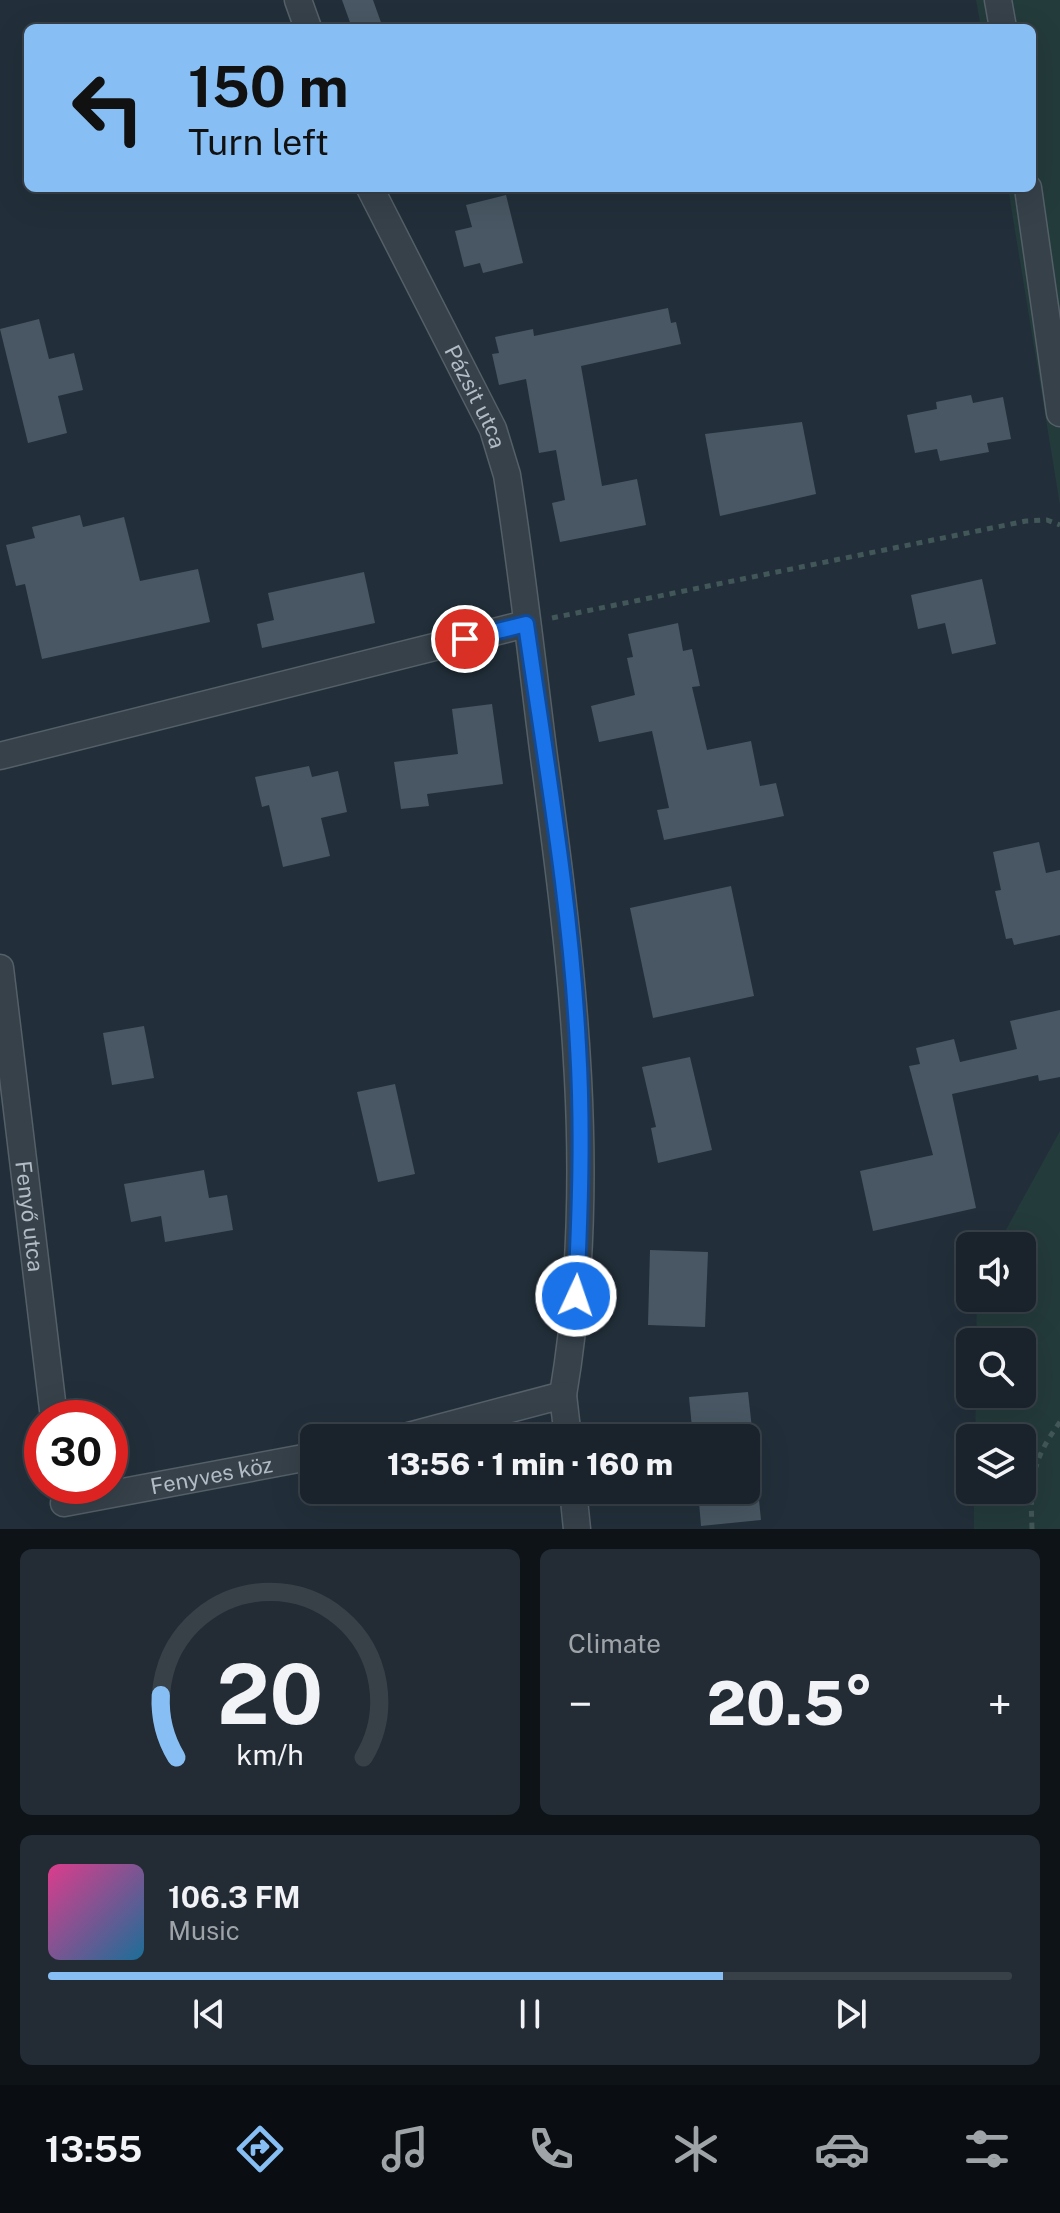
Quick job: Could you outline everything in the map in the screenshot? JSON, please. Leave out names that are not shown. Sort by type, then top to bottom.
[{"type":"street","points":[[298,0],[307,24]]},
{"type":"street","points":[[998,0],[1002,24]]},
{"type":"street","name":"Pázsit utca","points":[[372,192],[493,429],[507,475],[571,953],[578,1048],[580,1216],[575,1328],[563,1395]]},
{"type":"street","points":[[1029,192],[1060,413]]},
{"type":"street","points":[[0,756],[526,624]]},
{"type":"street","name":"Fenyő utca","points":[[0,968],[3,1020],[52,1400]]},
{"type":"street","points":[[454,1424],[563,1395],[566,1424]]},
{"type":"street","name":"Fenyves köz","points":[[64,1506],[300,1459]]},
{"type":"street","points":[[574,1504],[577,1529]]},
{"type":"path","points":[[526,624],[1026,521],[1047,520],[1060,525]]},
{"type":"path","points":[[1032,1529],[1030,1486],[1034,1462],[1060,1422]]},
{"type":"green space","points":[[976,0],[1060,0],[1060,505],[1009,192],[1036,192],[1036,24],[980,24]]},
{"type":"green space","points":[[1060,1131],[1060,1529],[974,1529],[974,1504],[1036,1504],[1036,1424],[975,1424],[976,1408],[1036,1408],[1036,1328],[976,1328],[977,1312],[1036,1312],[1036,1232],[1005,1232]]},
{"type":"building","points":[[342,0],[373,0],[382,24],[351,24]]},
{"type":"building","points":[[506,195],[523,263],[483,273],[480,263],[464,267],[455,231],[472,227],[466,205]]},
{"type":"building","points":[[668,308],[671,323],[676,322],[681,344],[581,366],[602,486],[637,479],[646,525],[560,542],[552,503],[565,500],[556,450],[539,453],[526,379],[499,385],[492,354],[499,353],[495,337],[533,329],[534,336]]},
{"type":"building","points":[[39,319],[49,359],[74,353],[83,390],[58,396],[67,433],[28,443],[0,329]]},
{"type":"building","points":[[971,395],[973,403],[1003,397],[1011,439],[987,443],[989,452],[940,461],[937,449],[915,453],[907,415],[937,409],[936,402]]},
{"type":"building","points":[[802,422],[816,494],[720,516],[705,434]]},
{"type":"building","points":[[80,515],[83,527],[124,517],[140,581],[198,569],[210,622],[42,659],[25,584],[16,586],[6,545],[35,538],[32,527]]},
{"type":"building","points":[[364,572],[375,623],[262,648],[257,624],[274,620],[268,593]]},
{"type":"building","points":[[982,579],[996,644],[952,654],[945,623],[918,629],[911,595]]},
{"type":"building","points":[[678,623],[683,651],[692,649],[700,686],[692,687],[707,750],[751,741],[760,786],[776,783],[784,816],[664,840],[657,810],[669,808],[652,731],[599,742],[591,706],[635,695],[627,658],[633,657],[628,634]]},
{"type":"building","points":[[492,704],[503,784],[427,794],[429,806],[401,809],[394,762],[458,754],[452,709]]},
{"type":"building","points":[[309,766],[312,777],[338,771],[347,812],[321,818],[330,856],[283,867],[269,805],[262,807],[255,777]]},
{"type":"building","points":[[1039,842],[1046,873],[1060,870],[1060,935],[1014,945],[1012,938],[1006,939],[995,891],[1001,890],[993,852]]},
{"type":"building","points":[[731,886],[754,996],[653,1018],[630,908]]},
{"type":"building","points":[[1060,1010],[1060,1077],[1039,1081],[1038,1075],[952,1094],[976,1208],[873,1231],[860,1171],[933,1155],[909,1066],[920,1064],[916,1048],[954,1039],[960,1062],[1017,1049],[1010,1021]]},
{"type":"building","points":[[144,1026],[154,1078],[112,1085],[103,1033]]},
{"type":"building","points":[[690,1057],[712,1150],[658,1163],[651,1128],[656,1127],[642,1067]]},
{"type":"building","points":[[395,1084],[415,1174],[378,1182],[357,1092]]},
{"type":"building","points":[[204,1170],[209,1198],[227,1195],[233,1230],[165,1242],[161,1216],[131,1222],[124,1184]]},
{"type":"building","points":[[650,1250],[708,1252],[705,1327],[648,1325]]},
{"type":"building","points":[[748,1392],[751,1424],[692,1424],[689,1397]]},
{"type":"building","points":[[699,1504],[759,1504],[761,1520],[701,1526]]},
{"type":"route","points":[[465,639],[526,624],[571,953],[578,1048],[581,1200],[576,1296]]}]
